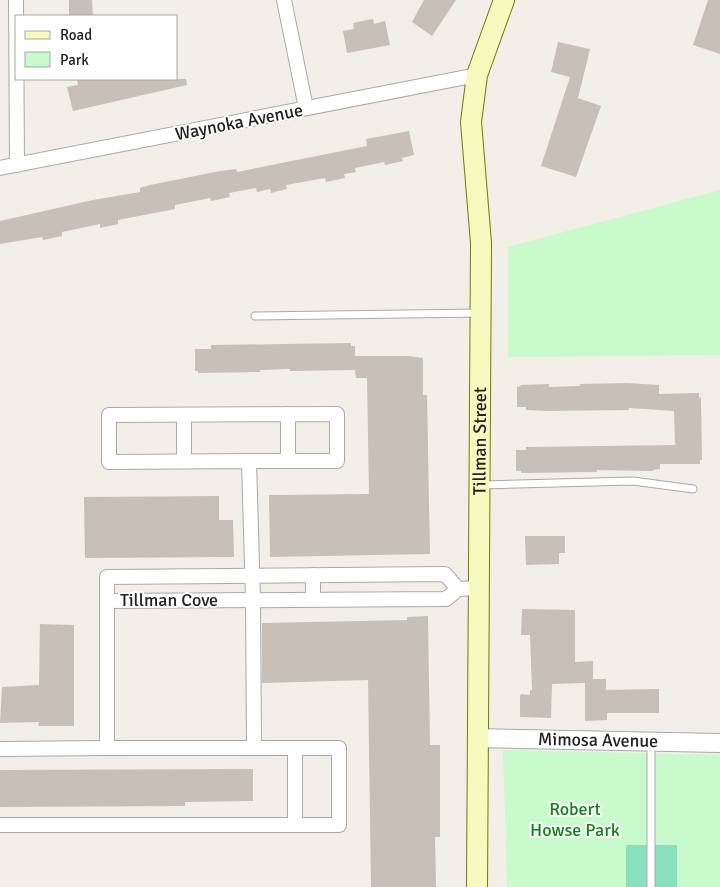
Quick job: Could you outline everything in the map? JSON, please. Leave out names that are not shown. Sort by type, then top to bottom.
[{"type":"main road","name":"Tillman Street","points":[[477,887],[481,243],[471,122],[477,75],[504,0]]},
{"type":"street","points":[[16,0],[16,15]]},
{"type":"street","points":[[284,0],[306,108]]},
{"type":"street","name":"Waynoka Avenue","points":[[0,168],[477,75]]},
{"type":"street","points":[[16,80],[17,164]]},
{"type":"street","points":[[288,414],[288,461]]},
{"type":"street","points":[[288,414],[337,414],[337,461],[109,462],[109,415],[288,414]]},
{"type":"street","points":[[184,415],[184,462]]},
{"type":"street","points":[[249,461],[253,600],[254,748]]},
{"type":"street","name":"Tillman Cove","points":[[458,589],[445,574],[107,577],[107,600],[446,598],[458,589],[478,588]]},
{"type":"street","points":[[313,575],[313,600]]},
{"type":"street","points":[[107,600],[107,748]]},
{"type":"street","name":"Mimosa Avenue","points":[[477,738],[720,743]]},
{"type":"street","points":[[295,748],[295,825]]},
{"type":"street","points":[[0,749],[339,748],[339,825],[0,825]]},
{"type":"lane","points":[[255,316],[480,313]]},
{"type":"lane","points":[[479,485],[633,480],[693,488]]},
{"type":"lane","points":[[651,741],[651,887]]},
{"type":"green space","points":[[720,190],[720,355],[508,357],[508,247]]},
{"type":"green space","name":"Robert Howse Park","points":[[503,750],[720,755],[720,887],[507,887]]},
{"type":"green space","points":[[626,845],[677,845],[677,887],[626,887]]},
{"type":"building","points":[[69,0],[92,0],[93,15],[69,15]]},
{"type":"building","points":[[424,0],[456,0],[432,36],[412,22]]},
{"type":"building","points":[[708,0],[720,0],[720,54],[693,45]]},
{"type":"building","points":[[373,19],[374,24],[385,21],[390,45],[347,53],[343,31],[354,29],[353,23]]},
{"type":"building","points":[[558,42],[590,49],[578,98],[601,106],[576,177],[541,166],[570,77],[551,72]]},
{"type":"building","points":[[186,79],[187,85],[73,111],[67,87],[78,85],[77,80]]},
{"type":"building","points":[[409,131],[414,155],[402,158],[403,161],[385,165],[384,162],[355,168],[356,172],[344,174],[345,178],[326,182],[325,178],[286,185],[287,189],[271,193],[270,189],[257,192],[256,188],[229,193],[230,197],[211,201],[210,198],[175,205],[175,209],[118,220],[118,224],[100,228],[100,224],[62,232],[62,236],[43,240],[42,237],[0,244],[0,221],[93,200],[140,192],[140,188],[150,185],[220,171],[236,169],[237,172],[367,146],[366,139]]},
{"type":"building","points":[[351,343],[351,346],[355,346],[355,356],[408,356],[423,358],[423,395],[427,395],[430,554],[270,557],[269,495],[369,494],[367,378],[356,378],[355,370],[290,371],[290,369],[260,370],[260,372],[198,373],[198,371],[195,371],[195,349],[211,349],[211,345]]},
{"type":"building","points":[[627,383],[659,385],[659,394],[699,393],[699,398],[701,397],[702,460],[700,460],[700,464],[660,464],[660,469],[653,471],[597,470],[597,472],[521,473],[521,471],[516,471],[516,450],[526,450],[526,447],[675,445],[674,411],[629,408],[629,410],[547,411],[526,410],[526,407],[517,407],[517,387],[521,385],[549,384],[549,387]]},
{"type":"building","points":[[219,496],[219,520],[233,520],[234,557],[85,558],[84,497]]},
{"type":"building","points":[[525,536],[565,536],[565,553],[559,553],[559,564],[526,565]]},
{"type":"building","points":[[522,609],[575,610],[575,662],[593,661],[593,679],[606,679],[606,690],[659,689],[659,713],[607,713],[607,720],[585,721],[585,683],[552,684],[551,718],[520,717],[520,696],[521,694],[530,695],[530,690],[532,690],[530,635],[521,635]]},
{"type":"building","points":[[428,616],[430,745],[440,745],[440,837],[435,837],[436,887],[371,887],[368,680],[262,683],[262,623],[407,620],[407,617]]},
{"type":"building","points":[[40,624],[74,625],[74,726],[38,726],[39,722],[0,723],[2,687],[39,685]]},
{"type":"building","points":[[253,769],[253,801],[185,802],[185,806],[0,807],[0,770]]}]
